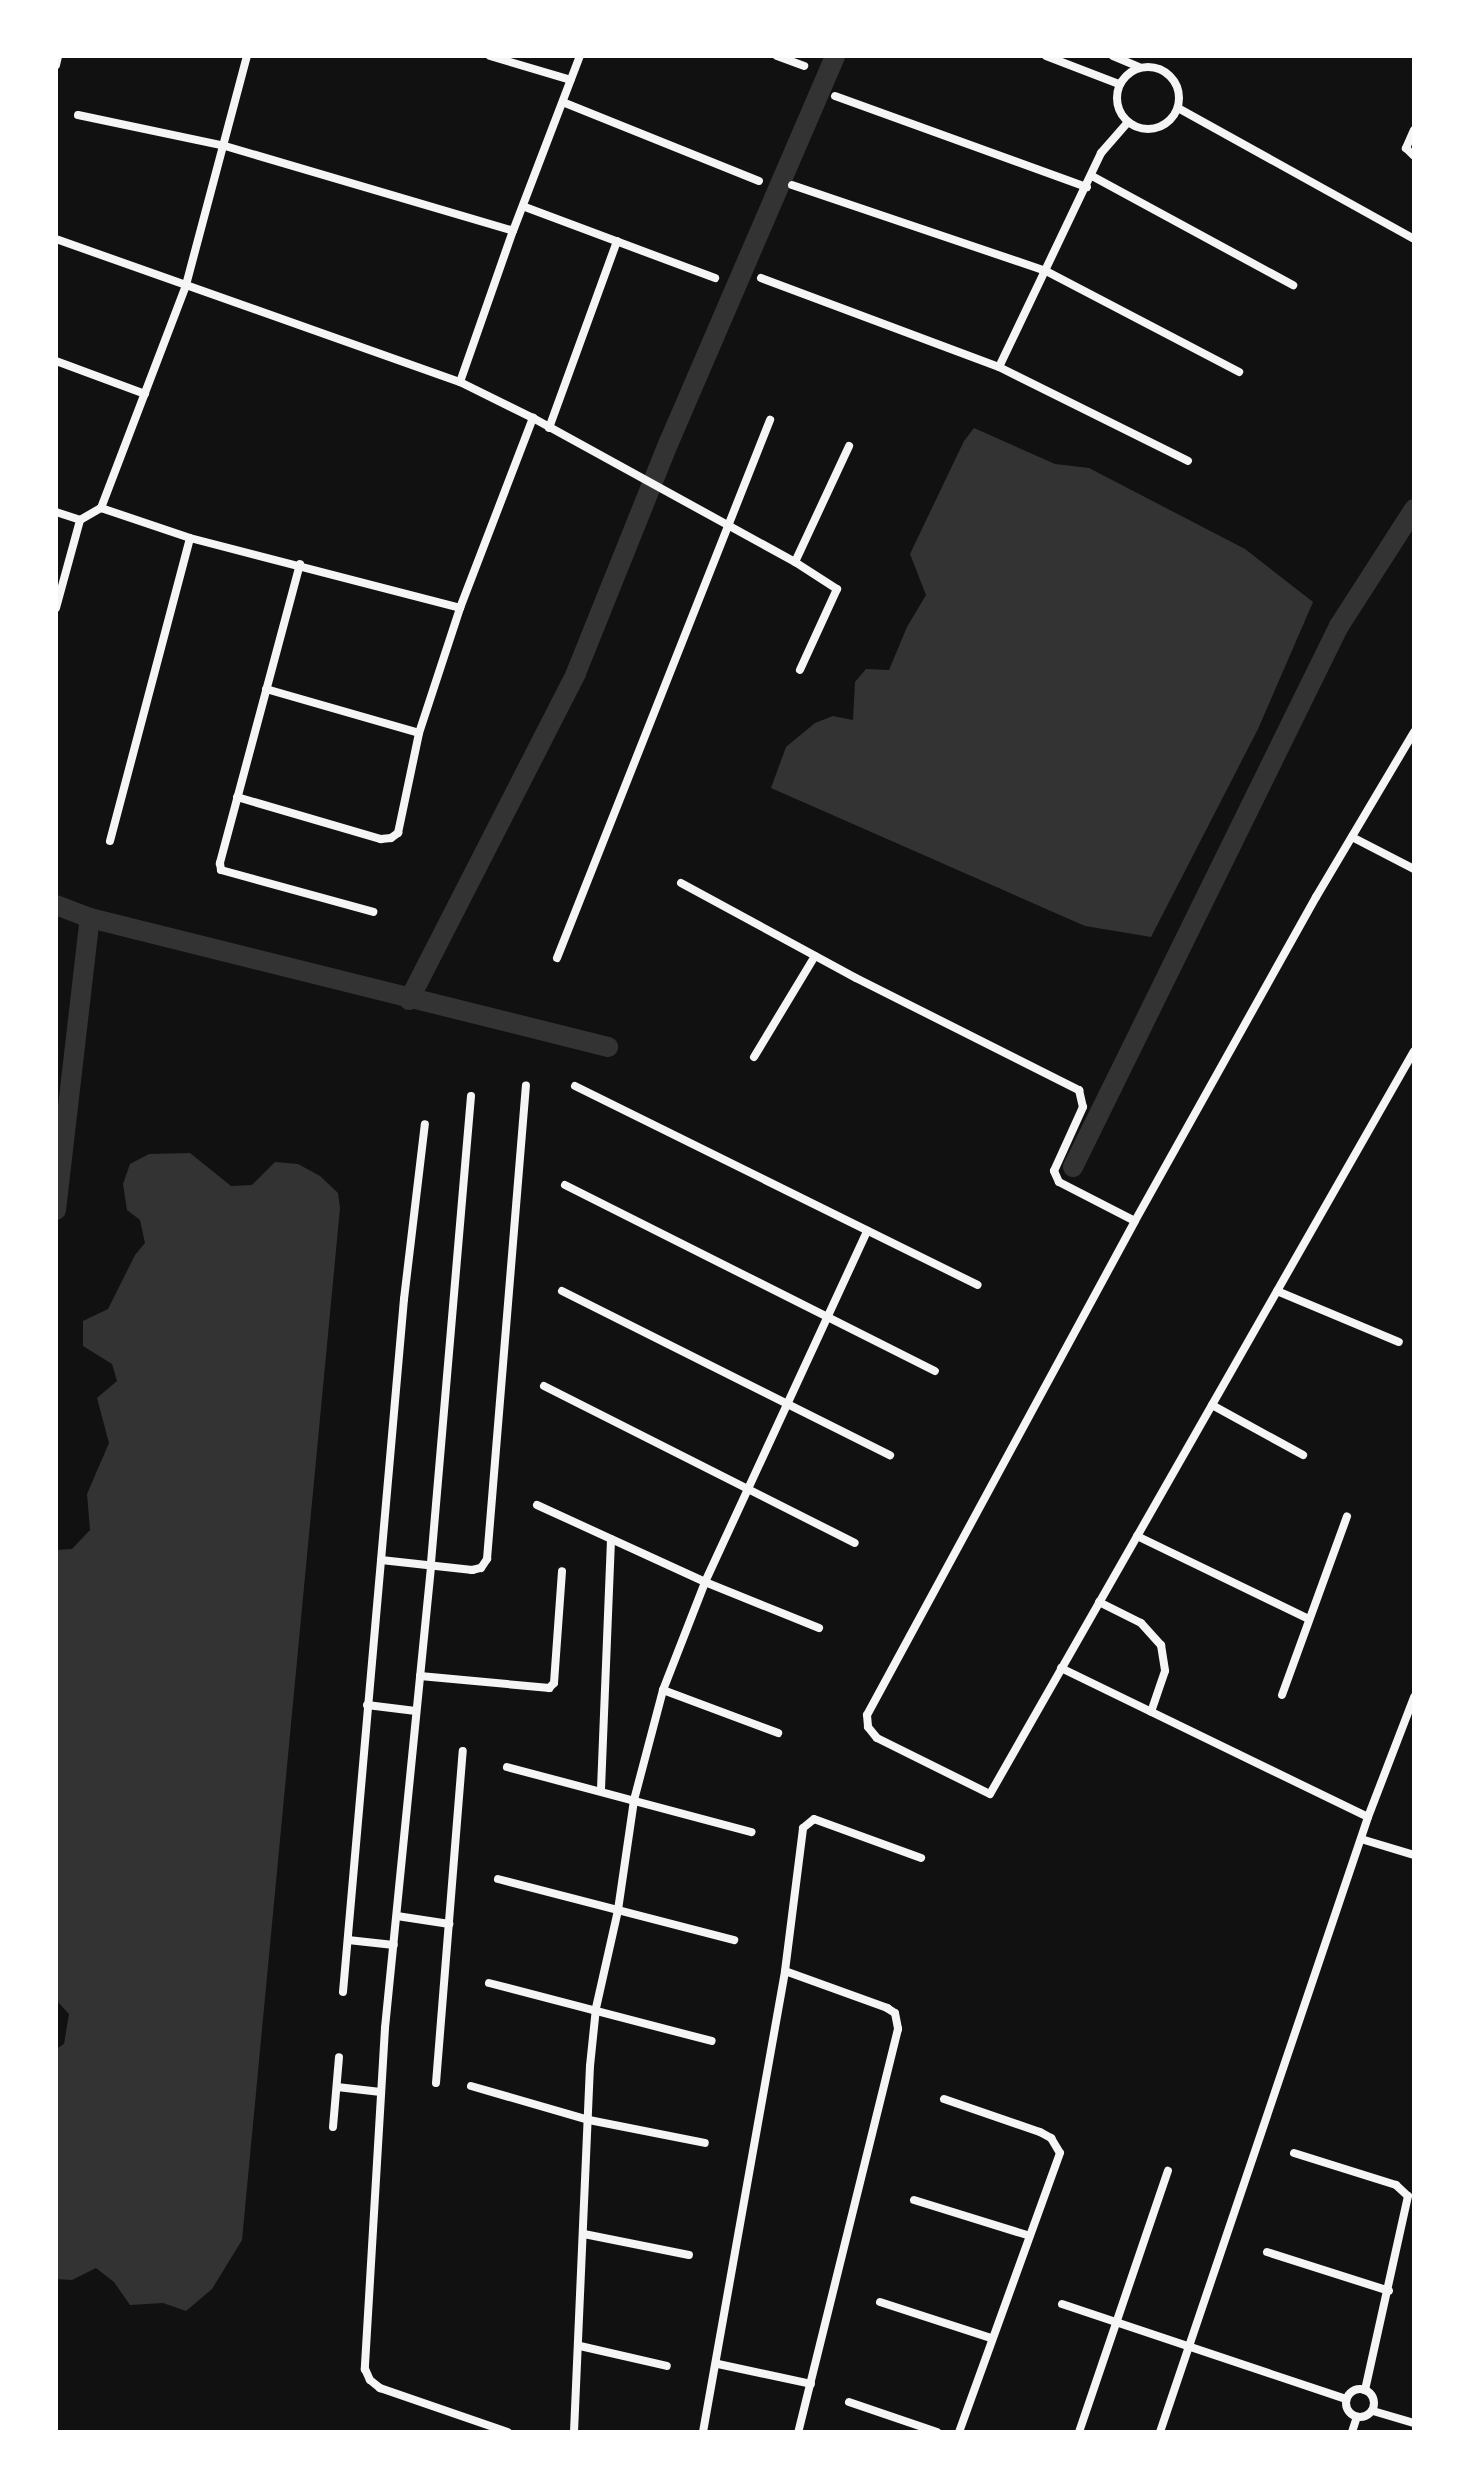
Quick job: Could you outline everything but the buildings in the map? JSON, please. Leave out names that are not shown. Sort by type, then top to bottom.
[{"type":"street","points":[[56,65],[58,56]]},
{"type":"street","points":[[56,608],[80,520],[101,508],[186,285],[247,56]]},
{"type":"street","points":[[490,56],[571,80]]},
{"type":"street","points":[[460,382],[513,231],[565,103],[580,56]]},
{"type":"street","points":[[777,56],[804,66]]},
{"type":"street","points":[[1046,56],[1119,84]]},
{"type":"street","points":[[1113,56],[1139,67],[1149,66],[1167,73],[1174,80],[1178,89],[1178,108],[1166,124],[1157,128],[1137,127],[1128,122],[1117,105],[1119,84],[1139,67]]},
{"type":"street","points":[[1149,56],[1149,66]]},
{"type":"street","points":[[835,96],[1087,187]]},
{"type":"street","points":[[565,103],[759,181]]},
{"type":"street","points":[[1178,108],[1414,239]]},
{"type":"street","points":[[78,115],[225,146],[513,231]]},
{"type":"street","points":[[999,367],[1101,153],[1128,122]]},
{"type":"street","points":[[1414,130],[1406,148],[1414,156]]},
{"type":"street","points":[[1092,176],[1293,285]]},
{"type":"street","points":[[792,185],[1046,271],[1239,372]]},
{"type":"street","points":[[525,207],[715,278]]},
{"type":"street","points":[[56,239],[460,382],[533,418],[833,584],[837,595],[800,670]]},
{"type":"street","points":[[549,428],[617,241]]},
{"type":"street","points":[[761,278],[999,367],[1188,461]]},
{"type":"street","points":[[56,361],[145,394]]},
{"type":"street","points":[[237,797],[381,839],[398,833],[419,733],[460,608],[533,418]]},
{"type":"street","points":[[557,958],[770,420]]},
{"type":"street","points":[[795,562],[849,446]]},
{"type":"street","points":[[101,508],[190,538],[300,564],[460,608]]},
{"type":"street","points":[[56,512],[80,520]]},
{"type":"street","points":[[110,841],[190,538]]},
{"type":"street","points":[[300,564],[220,863],[227,874],[373,912]]},
{"type":"street","points":[[266,689],[419,733]]},
{"type":"street","points":[[1414,732],[1135,1221],[867,1715],[868,1727],[877,1738],[990,1794],[1414,1051]]},
{"type":"street","points":[[1352,837],[1414,869]]},
{"type":"street","points":[[681,883],[815,956],[1079,1090],[1083,1107],[1054,1171],[1059,1182],[1135,1221]]},
{"type":"street","points":[[754,1057],[815,956]]},
{"type":"street","points":[[381,1560],[472,1570],[481,1568],[487,1559],[526,1086]]},
{"type":"street","points":[[575,1086],[978,1285]]},
{"type":"street","points":[[471,1096],[431,1567],[381,2092],[365,2369],[370,2380],[380,2388],[508,2432]]},
{"type":"street","points":[[343,1992],[404,1299],[425,1124]]},
{"type":"street","points":[[565,1185],[935,1371]]},
{"type":"street","points":[[574,2432],[596,2008],[618,1910],[634,1800],[663,1690],[705,1582],[746,1487],[867,1231]]},
{"type":"street","points":[[562,1291],[890,1455]]},
{"type":"street","points":[[1277,1291],[1399,1342]]},
{"type":"street","points":[[544,1386],[855,1543]]},
{"type":"street","points":[[1212,1405],[1303,1455]]},
{"type":"street","points":[[537,1505],[705,1582],[819,1628]]},
{"type":"street","points":[[1282,1695],[1347,1516]]},
{"type":"street","points":[[1137,1536],[1309,1619]]},
{"type":"street","points":[[601,1789],[611,1539]]},
{"type":"street","points":[[420,1676],[541,1690],[549,1688],[554,1683],[562,1571]]},
{"type":"street","points":[[1099,1602],[1141,1623],[1161,1645],[1165,1671],[1151,1712]]},
{"type":"street","points":[[1061,1668],[1368,1817]]},
{"type":"street","points":[[663,1690],[778,1733]]},
{"type":"street","points":[[1160,2432],[1368,1817],[1414,1697]]},
{"type":"street","points":[[367,1705],[416,1711]]},
{"type":"street","points":[[436,2083],[463,1751]]},
{"type":"street","points":[[507,1767],[601,1789],[751,1832]]},
{"type":"street","points":[[703,2432],[718,2364],[785,1971],[803,1828],[807,1821],[814,1819],[921,1858]]},
{"type":"street","points":[[1361,1839],[1414,1855]]},
{"type":"street","points":[[498,1879],[734,1940]]},
{"type":"street","points":[[397,1916],[449,1924]]},
{"type":"street","points":[[348,1940],[394,1945]]},
{"type":"street","points":[[785,1971],[887,2008],[898,2019],[798,2432]]},
{"type":"street","points":[[489,1983],[596,2008],[712,2041]]},
{"type":"street","points":[[333,2127],[339,2057]]},
{"type":"street","points":[[471,2086],[589,2120],[705,2143]]},
{"type":"street","points":[[337,2087],[381,2092]]},
{"type":"street","points":[[944,2099],[1040,2132],[1056,2145],[1060,2153],[959,2432]]},
{"type":"street","points":[[1294,2153],[1396,2185],[1408,2196],[1365,2390]]},
{"type":"street","points":[[1079,2432],[1168,2171]]},
{"type":"street","points":[[914,2200],[1030,2236]]},
{"type":"street","points":[[584,2234],[689,2255]]},
{"type":"street","points":[[1267,2252],[1389,2291]]},
{"type":"street","points":[[880,2302],[991,2338]]},
{"type":"street","points":[[1062,2304],[1346,2399]]},
{"type":"street","points":[[580,2346],[667,2366]]},
{"type":"street","points":[[718,2364],[811,2384]]},
{"type":"street","points":[[1357,2417],[1348,2410],[1346,2399],[1350,2392],[1365,2390]]},
{"type":"street","points":[[1365,2390],[1374,2399],[1373,2411]]},
{"type":"street","points":[[849,2402],[937,2432]]},
{"type":"street","points":[[1357,2417],[1373,2411],[1414,2423]]},
{"type":"street","points":[[1352,2432],[1357,2417]]},
{"type":"shaded area","points":[[974,428],[1055,464],[1089,468],[1245,549],[1313,602],[1258,729],[1151,937],[1085,926],[771,788],[786,747],[815,723],[833,716],[853,720],[855,682],[866,669],[889,670],[907,627],[926,595],[910,554],[964,441]]},
{"type":"shaded area","points":[[190,1153],[231,1186],[252,1185],[275,1162],[298,1164],[320,1176],[338,1193],[340,1208],[242,2240],[212,2289],[186,2311],[163,2303],[130,2305],[114,2282],[96,2268],[72,2280],[56,2279],[56,2049],[64,2044],[69,2014],[56,2000],[56,1550],[72,1549],[90,1530],[87,1494],[109,1443],[97,1398],[117,1381],[112,1364],[83,1346],[83,1321],[108,1309],[135,1255],[145,1243],[140,1220],[127,1210],[123,1184],[130,1164],[149,1154]]},
{"type":"waterway","points":[[409,1000],[576,673],[669,442],[835,56]]},
{"type":"waterway","points":[[1073,1167],[1339,626],[1414,509]]},
{"type":"waterway","points":[[56,905],[90,918],[608,1047]]},
{"type":"waterway","points":[[56,1210],[90,918]]}]
